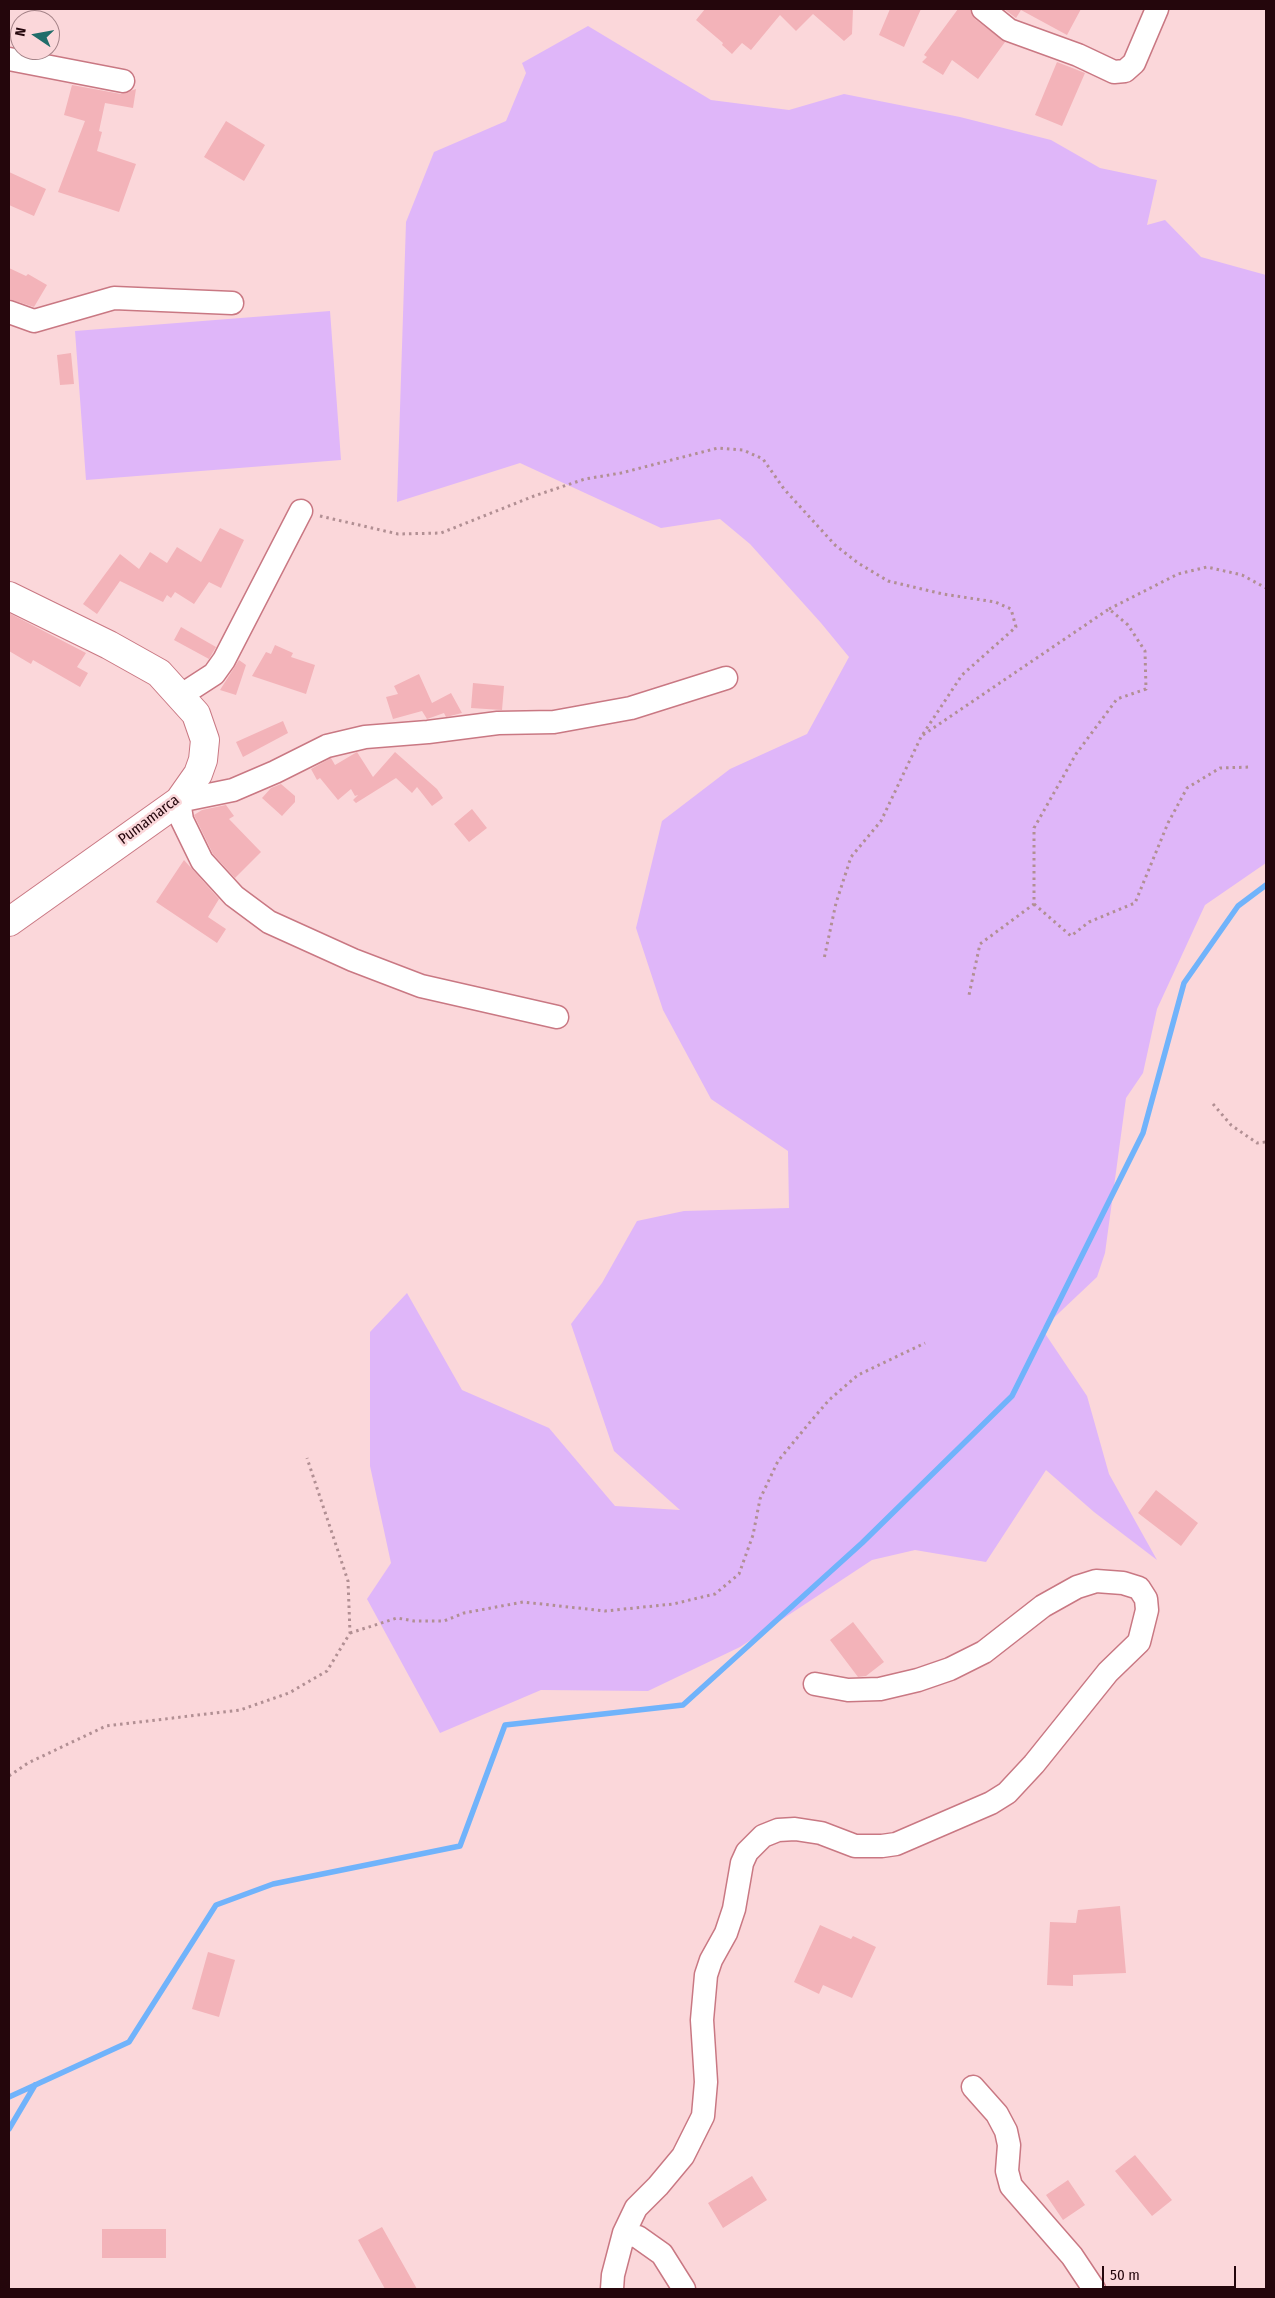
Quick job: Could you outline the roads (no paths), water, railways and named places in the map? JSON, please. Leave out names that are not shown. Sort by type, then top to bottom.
[{"type":"main road","name":"Pumamarca","points":[[9,596],[109,644],[158,673],[196,714],[205,740],[203,760],[198,774],[179,801],[9,922]]},
{"type":"street","points":[[984,9],[1009,30],[1078,55],[1114,72],[1125,71],[1134,63],[1157,9]]},
{"type":"street","points":[[9,59],[123,81]]},
{"type":"street","points":[[9,312],[34,321],[114,298],[232,303]]},
{"type":"street","points":[[180,696],[214,674],[224,660],[301,511]]},
{"type":"street","points":[[557,1017],[421,986],[353,960],[269,922],[234,896],[202,861],[182,820],[179,801],[233,790],[276,772],[328,746],[365,737],[428,732],[498,723],[554,722],[631,708],[726,678]]},
{"type":"street","points":[[612,2289],[613,2275],[624,2233],[636,2208],[658,2186],[683,2156],[703,2116],[706,2082],[702,2020],[706,1976],[711,1960],[726,1933],[734,1909],[742,1864],[754,1843],[778,1830],[795,1829],[821,1833],[855,1846],[882,1846],[904,1840],[991,1803],[1019,1781],[1108,1672],[1138,1642],[1148,1610],[1146,1599],[1139,1588],[1123,1583],[1096,1581],[1077,1587],[1044,1606],[984,1652],[950,1669],[918,1680],[880,1689],[848,1690],[815,1684]]},
{"type":"street","points":[[973,2087],[997,2114],[1006,2131],[1009,2145],[1007,2172],[1011,2186],[1072,2256],[1094,2289]]},
{"type":"street","points":[[624,2233],[638,2237],[662,2254],[684,2289]]},
{"type":"waterway","points":[[9,2097],[129,2042],[216,1905],[273,1884],[460,1846],[505,1725],[683,1705],[862,1543],[1012,1396],[1143,1133],[1184,983],[1238,906],[1266,885]]},
{"type":"waterway","points":[[9,2129],[35,2085]]}]
